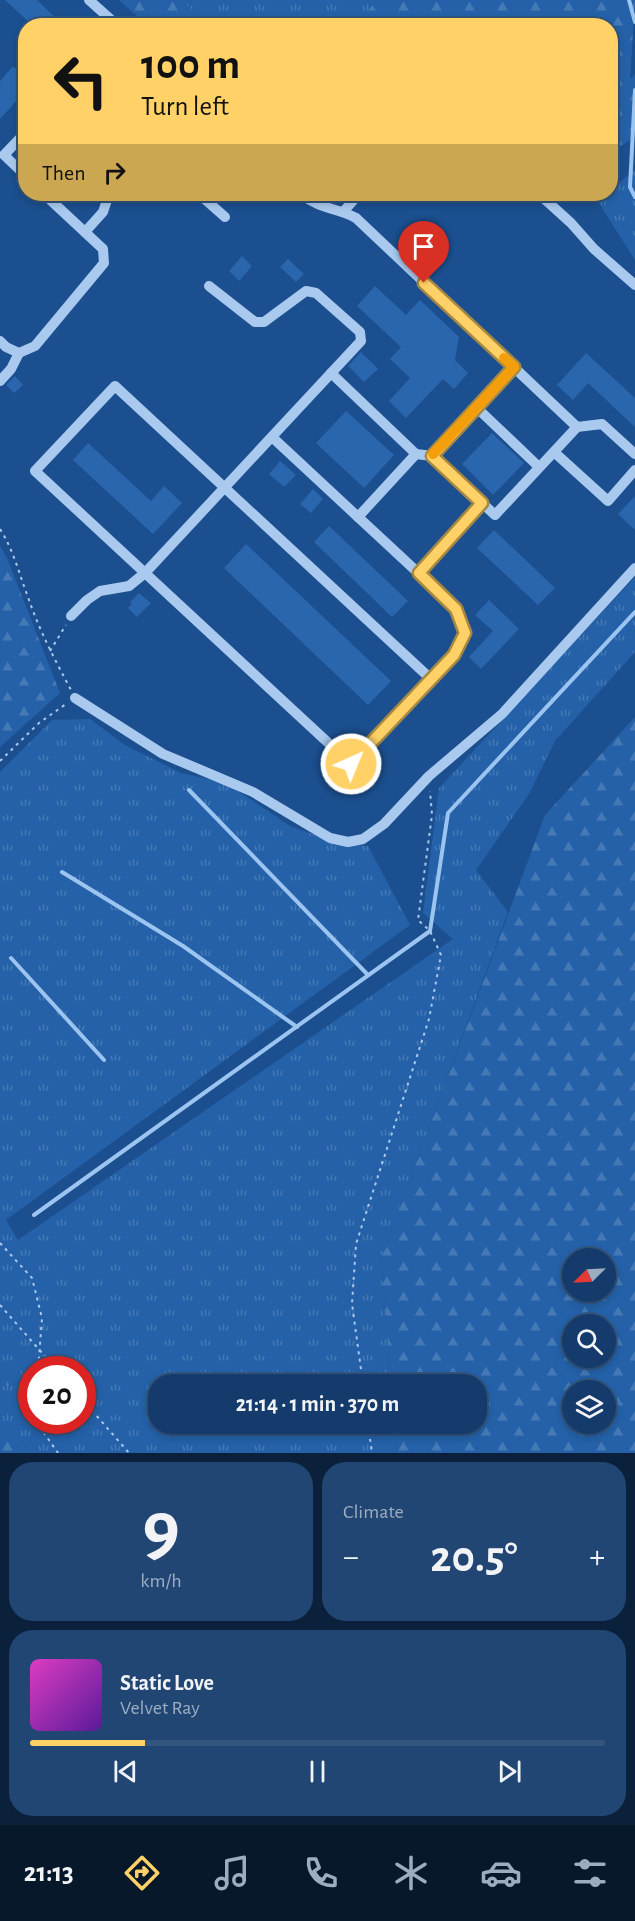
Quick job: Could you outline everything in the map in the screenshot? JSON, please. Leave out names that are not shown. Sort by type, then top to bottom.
[{"type":"lane","points":[[89,0],[109,18]]},
{"type":"lane","points":[[18,139],[2,154],[18,169]]},
{"type":"lane","points":[[0,381],[11,369],[19,353],[35,346],[104,263],[103,249],[52,201]]},
{"type":"lane","points":[[85,232],[103,212],[107,201]]},
{"type":"lane","points":[[207,201],[225,217]]},
{"type":"lane","points":[[312,201],[324,209],[343,212],[356,218],[577,427]]},
{"type":"lane","points":[[343,212],[353,201]]},
{"type":"lane","points":[[546,201],[571,223],[594,249],[635,285]]},
{"type":"lane","points":[[71,616],[100,591],[129,586],[145,573],[361,341],[360,332],[316,293],[306,291],[264,322],[255,322],[209,286]]},
{"type":"lane","points":[[0,341],[6,347],[19,353]]},
{"type":"lane","points":[[432,456],[514,367]]},
{"type":"lane","points":[[331,372],[416,454],[432,456],[495,515],[577,427],[602,424],[635,454]]},
{"type":"lane","points":[[272,437],[456,609],[465,633],[454,655],[432,680],[351,764],[35,471],[115,386],[432,680]]},
{"type":"lane","points":[[476,407],[539,467]]},
{"type":"lane","points":[[554,452],[608,501],[635,470]]},
{"type":"lane","points":[[358,517],[416,454]]},
{"type":"lane","points":[[419,573],[482,503]]},
{"type":"lane","points":[[75,698],[163,754],[245,788],[330,838],[348,842],[363,839],[384,824],[429,776],[502,714],[635,568]]},
{"type":"path","points":[[0,529],[11,547],[28,599],[50,651],[75,698],[39,723],[0,761]]},
{"type":"path","points":[[50,651],[71,616]]},
{"type":"path","points":[[362,1374],[352,1304],[356,1244],[429,1019],[441,955],[430,931],[418,920],[432,815],[429,776]]},
{"type":"path","points":[[0,1243],[32,1278],[42,1318],[39,1356]]},
{"type":"path","points":[[0,1305],[45,1356]]},
{"type":"path","points":[[96,1415],[129,1453]]},
{"type":"path","points":[[45,1434],[58,1453]]},
{"type":"path","points":[[369,1434],[372,1453]]},
{"type":"green space","points":[[119,0],[180,0],[202,18],[139,18]]},
{"type":"green space","points":[[180,0],[378,0],[361,18],[202,18]]},
{"type":"green space","points":[[378,0],[635,0],[630,79],[635,74],[635,137],[618,147],[618,18],[361,18]]},
{"type":"green space","points":[[635,170],[635,260],[598,201],[618,201],[618,183]]},
{"type":"green space","points":[[0,546],[7,558],[60,693],[0,747]]},
{"type":"green space","points":[[635,577],[635,652],[555,741],[529,794],[476,870],[508,912],[381,1258],[390,1374],[148,1374],[148,1434],[395,1434],[396,1453],[31,1453],[0,1414],[0,772],[52,720],[90,719],[125,745],[181,773],[226,783],[290,826],[335,842],[368,846],[410,925],[6,1220],[18,1240],[453,939],[423,913],[439,788]]},
{"type":"green space","points":[[635,717],[635,1453],[396,1453],[395,1434],[487,1434],[487,1374],[390,1374],[381,1258],[545,815]]},
{"type":"green space","points":[[0,1358],[14,1375],[9,1385],[0,1385]]},
{"type":"green space","points":[[0,1414],[31,1453],[0,1453]]},
{"type":"building","points":[[5,0],[37,0],[56,18],[24,18]]},
{"type":"building","points":[[13,66],[18,71],[18,99],[0,119],[0,81]]},
{"type":"building","points":[[242,256],[252,266],[239,281],[229,271]]},
{"type":"building","points":[[288,259],[304,274],[296,282],[280,267]]},
{"type":"building","points":[[375,286],[406,315],[420,300],[459,337],[455,360],[468,373],[454,389],[443,379],[406,418],[389,401],[410,378],[390,359],[401,347],[357,306]]},
{"type":"building","points":[[361,352],[378,369],[364,382],[348,366]]},
{"type":"building","points":[[586,353],[635,398],[635,427],[588,383],[573,400],[557,385]]},
{"type":"building","points":[[15,376],[23,385],[14,393],[6,385]]},
{"type":"building","points":[[346,411],[394,455],[364,488],[316,443]]},
{"type":"building","points":[[492,433],[524,463],[493,495],[462,464]]},
{"type":"building","points":[[88,443],[151,501],[164,486],[182,503],[153,534],[73,460]]},
{"type":"building","points":[[280,461],[296,475],[284,487],[269,474]]},
{"type":"building","points":[[313,489],[323,499],[311,513],[300,504]]},
{"type":"building","points":[[635,496],[635,530],[618,514]]},
{"type":"building","points":[[329,526],[408,601],[392,617],[314,542]]},
{"type":"building","points":[[494,530],[555,588],[538,605],[477,548]]},
{"type":"building","points":[[246,544],[391,681],[368,705],[224,568]]},
{"type":"building","points":[[139,593],[151,603],[137,617],[128,608],[132,604],[130,602]]},
{"type":"building","points":[[489,600],[519,629],[481,669],[469,657],[493,631],[475,615]]},
{"type":"waterway","points":[[629,0],[635,22]]},
{"type":"waterway","points":[[635,90],[630,187],[635,197]]},
{"type":"waterway","points":[[34,1215],[430,931],[448,813],[635,612]]},
{"type":"waterway","points":[[189,790],[368,975]]},
{"type":"waterway","points":[[62,872],[183,946],[297,1027]]},
{"type":"waterway","points":[[11,958],[104,1060]]},
{"type":"slow traffic","points":[[433,454],[514,367],[504,358]]},
{"type":"route","points":[[351,764],[454,655],[465,633],[456,609],[419,573],[482,503],[432,456],[514,367],[424,283]]}]
